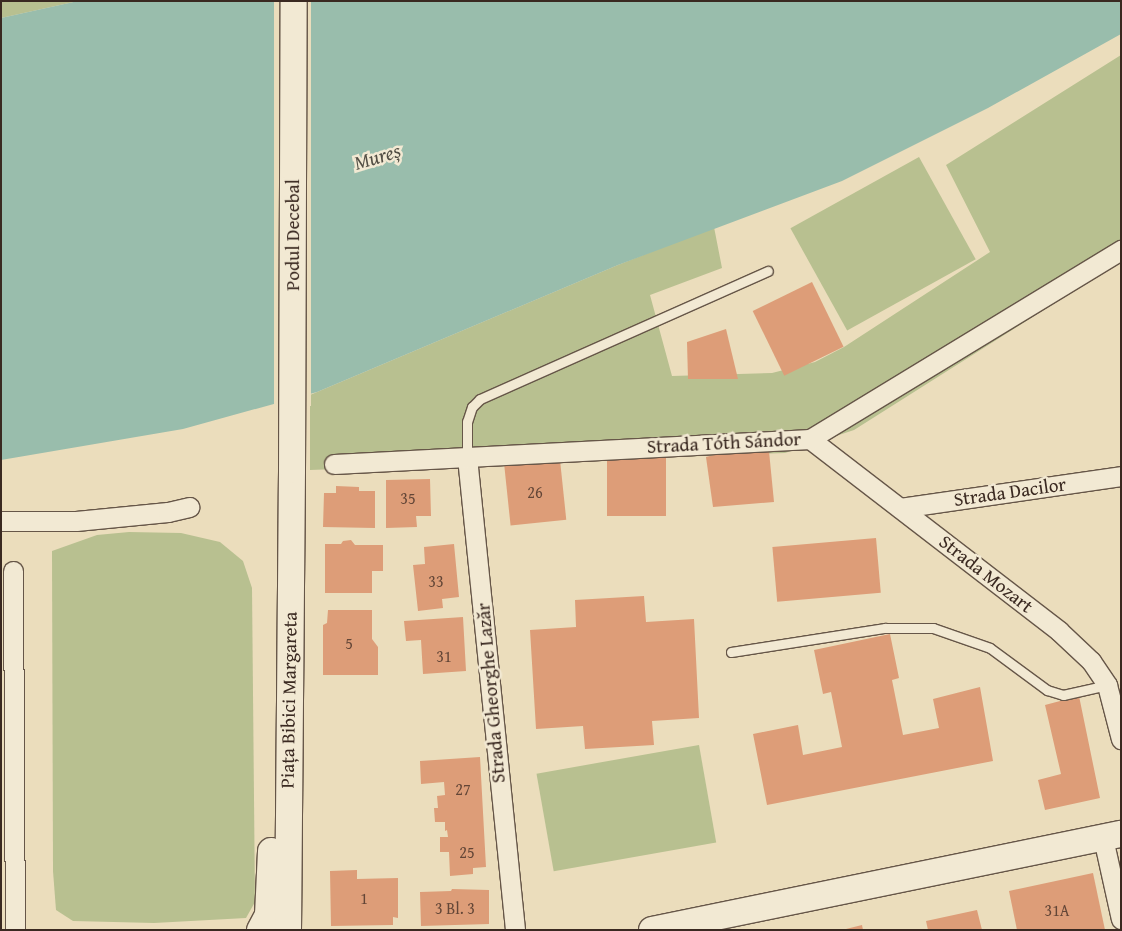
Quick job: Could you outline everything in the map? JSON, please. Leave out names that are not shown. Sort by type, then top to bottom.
[{"type":"main road","name":"Podul Decebal","points":[[292,470],[294,1]]},
{"type":"main road","name":"Piața Bibici Margareta","points":[[288,930],[292,470]]},
{"type":"main road","points":[[260,930],[268,915],[275,822],[288,796]]},
{"type":"main road","points":[[652,930],[1112,836]]},
{"type":"street","name":"Strada Tóth Sándor","points":[[334,464],[810,439],[1121,250]]},
{"type":"street","name":"Strada Mozart","points":[[810,439],[1059,631],[1091,661],[1107,685],[1121,739]]},
{"type":"street","name":"Strada Gheorghe Lazăr","points":[[467,456],[515,930]]},
{"type":"street","name":"Strada Dacilor","points":[[900,508],[1121,476]]},
{"type":"street","points":[[1,521],[76,521],[168,512],[189,507]]},
{"type":"street","points":[[12,572],[15,930]]},
{"type":"street","points":[[1112,836],[1121,919]]},
{"type":"lane","points":[[467,456],[467,422],[472,407],[480,399],[768,271]]},
{"type":"lane","points":[[730,652],[885,628],[933,628],[990,648],[1047,690],[1063,695],[1107,685]]},
{"type":"shaded area","points":[[1,1],[78,1],[1,18]]},
{"type":"shaded area","points":[[1121,55],[1121,261],[854,430],[785,453],[310,470],[310,395],[618,265],[714,227],[722,268],[650,295],[672,376],[772,373],[815,362],[844,347],[990,252],[946,165]]},
{"type":"shaded area","points":[[919,157],[976,259],[847,331],[790,228]]},
{"type":"shaded area","points":[[129,532],[181,533],[220,542],[243,561],[252,588],[255,902],[246,918],[154,923],[73,921],[56,910],[53,871],[52,551],[97,535]]},
{"type":"shaded area","points":[[699,745],[716,842],[554,871],[537,774]]},
{"type":"water","name":"Mureș","points":[[78,1],[1121,1],[1121,34],[988,108],[842,181],[618,265],[317,392],[183,429],[1,460],[1,18]]},
{"type":"pier","points":[[274,1],[311,1],[311,406],[274,406]]},
{"type":"building","points":[[812,282],[844,347],[784,376],[753,311]]},
{"type":"building","points":[[726,329],[738,379],[688,379],[687,342]]},
{"type":"building","points":[[768,441],[774,502],[713,507],[706,457]]},
{"type":"building","points":[[607,450],[666,450],[666,516],[607,516]]},
{"type":"building","points":[[560,460],[566,520],[511,526],[504,466]]},
{"type":"building","points":[[430,479],[431,516],[416,516],[417,527],[386,528],[386,480]]},
{"type":"building","points":[[336,486],[359,487],[359,491],[375,491],[375,528],[323,527],[324,493],[336,493]]},
{"type":"building","points":[[876,538],[881,593],[777,602],[772,547]]},
{"type":"building","points":[[351,540],[355,545],[383,545],[383,571],[372,571],[372,593],[325,593],[325,544],[341,544],[343,541]]},
{"type":"building","points":[[454,544],[459,597],[442,599],[443,608],[418,611],[413,565],[425,564],[424,547]]},
{"type":"building","points":[[644,596],[646,622],[694,619],[699,718],[652,721],[654,745],[585,749],[583,726],[536,729],[530,630],[576,627],[575,600]]},
{"type":"building","points":[[328,610],[372,610],[372,639],[378,647],[378,675],[323,675],[323,625],[327,623]]},
{"type":"building","points":[[463,617],[466,671],[423,674],[421,640],[406,641],[404,621]]},
{"type":"building","points":[[890,634],[899,678],[892,680],[903,735],[939,728],[933,699],[980,687],[993,761],[767,805],[753,734],[798,725],[803,755],[842,747],[831,692],[823,694],[814,650]]},
{"type":"building","points":[[1079,696],[1100,798],[1045,810],[1038,780],[1061,774],[1045,705]]},
{"type":"building","points":[[480,757],[486,867],[473,868],[473,874],[450,876],[449,852],[440,852],[440,837],[448,837],[447,830],[445,831],[445,822],[435,822],[434,808],[438,808],[437,796],[445,795],[444,782],[421,784],[420,761]]},
{"type":"building","points":[[357,870],[357,879],[398,878],[398,918],[393,917],[393,925],[331,926],[330,871]]},
{"type":"building","points":[[1093,873],[1105,930],[1017,930],[1009,891]]},
{"type":"building","name":"3 Bl. 3","points":[[452,889],[489,890],[489,924],[421,926],[420,892],[451,891]]},
{"type":"building","points":[[977,910],[982,930],[928,930],[926,921]]},
{"type":"building","points":[[862,925],[863,930],[846,930],[846,929]]}]
